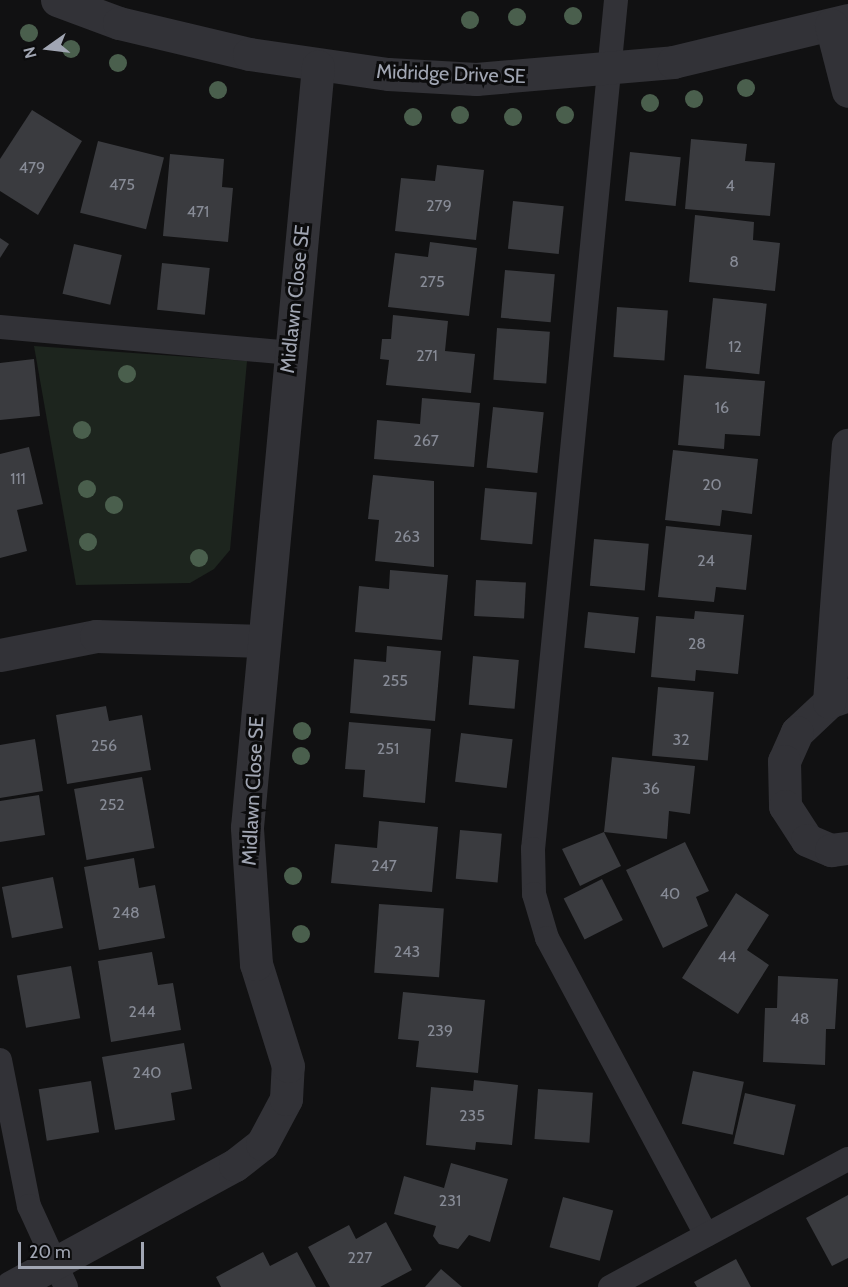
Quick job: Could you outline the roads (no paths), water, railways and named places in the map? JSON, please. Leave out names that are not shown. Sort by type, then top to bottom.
[{"type":"street","name":"Midridge Drive SE","points":[[57,0],[163,34],[318,66],[476,79],[609,71],[674,62],[840,22]]},
{"type":"street","points":[[840,22],[848,91]]},
{"type":"street","name":"Midlawn Close SE","points":[[11,1287],[60,1275],[235,1165],[262,1144],[286,1099],[288,1066],[256,964],[249,895],[247,827],[318,66]]},
{"type":"street","points":[[848,445],[838,699],[796,732],[784,761],[785,806],[807,840],[831,849],[848,848]]},
{"type":"street","points":[[0,655],[96,636],[264,641]]},
{"type":"lane","points":[[616,0],[533,849],[534,894],[547,938],[706,1235]]},
{"type":"lane","points":[[0,327],[290,353]]},
{"type":"lane","points":[[0,1060],[29,1206],[60,1275]]},
{"type":"lane","points":[[610,1287],[848,1159]]}]
